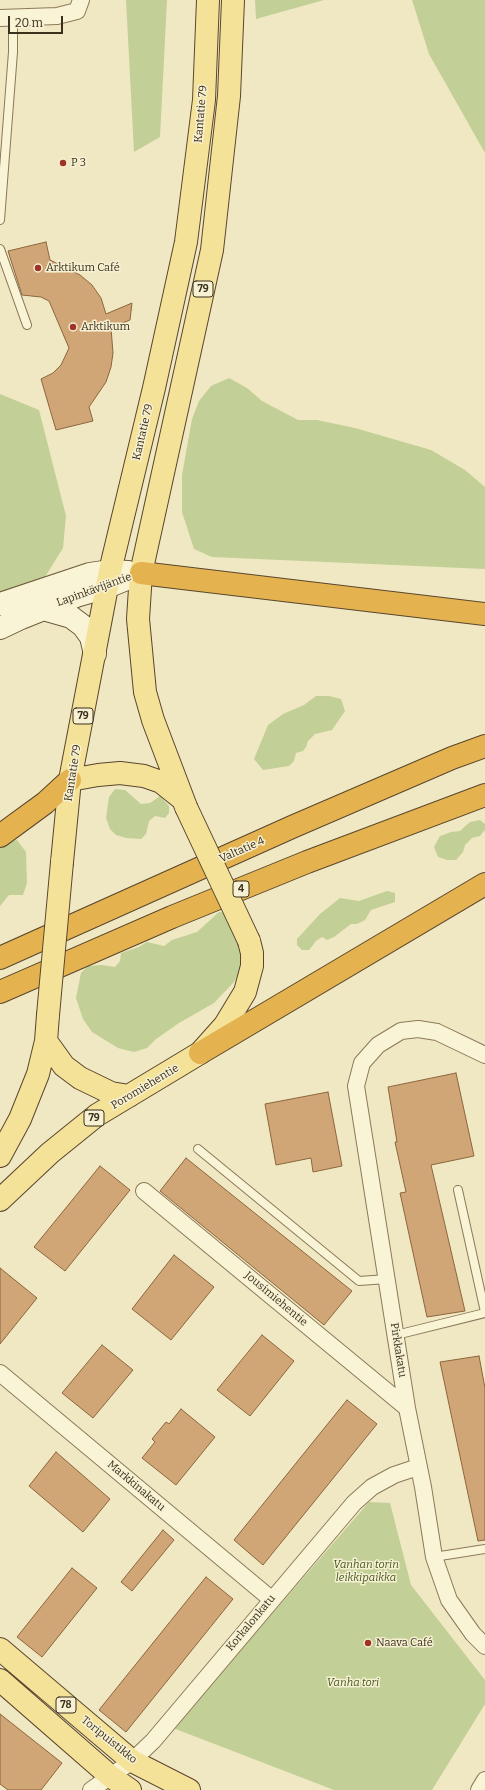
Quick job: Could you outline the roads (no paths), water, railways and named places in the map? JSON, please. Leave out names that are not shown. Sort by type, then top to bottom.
[{"type":"highway","points":[[141,573],[485,614]]},
{"type":"highway","name":"Valtatie 4","points":[[0,958],[292,827],[452,758],[485,746]]},
{"type":"highway","points":[[0,836],[45,803],[70,780]]},
{"type":"highway","name":"4","points":[[0,992],[172,917],[264,879],[485,796]]},
{"type":"highway","points":[[200,1053],[485,884]]},
{"type":"main road","name":"Kantatie 79","points":[[46,1041],[70,780],[108,579],[186,242],[204,100],[208,0]]},
{"type":"main road","name":"79","points":[[200,1053],[225,1025],[245,992],[252,966],[252,953],[249,941],[184,802],[153,720],[145,692],[138,619],[141,573],[212,250],[230,96],[233,0]]},
{"type":"main road","name":"Lapinkävijäntie","points":[[0,604],[68,580],[108,579],[141,573]]},
{"type":"main road","name":"Lapinkävijäntie","points":[[0,628],[76,596],[108,579]]},
{"type":"main road","points":[[43,609],[71,617],[83,626],[91,637],[95,654]]},
{"type":"main road","points":[[70,780],[120,773],[144,776],[161,782],[184,802]]},
{"type":"main road","name":"79","points":[[0,1156],[20,1119],[38,1074],[46,1041]]},
{"type":"main road","points":[[46,1041],[64,1066],[80,1078],[111,1093],[129,1096]]},
{"type":"main road","name":"Poromiehentie","points":[[0,1200],[74,1133],[97,1116],[200,1053]]},
{"type":"main road","name":"Toripuistikko","points":[[0,1649],[132,1761],[188,1790]]},
{"type":"main road","name":"78","points":[[0,1680],[110,1776],[130,1790]]},
{"type":"street","points":[[7,19],[57,16],[77,11],[81,0]]},
{"type":"street","name":"Pirkkakatu","points":[[485,1055],[437,1032],[418,1029],[401,1031],[378,1045],[362,1064],[356,1086],[407,1408],[434,1557],[449,1600],[473,1634],[485,1646]]},
{"type":"street","name":"Jousimiehentie","points":[[144,1191],[407,1408]]},
{"type":"street","name":"Markkinakatu","points":[[0,1373],[271,1599]]},
{"type":"street","name":"Korkalonkatu","points":[[91,1790],[132,1761],[153,1740],[271,1599],[354,1503],[367,1491],[394,1475],[418,1467]]},
{"type":"street","points":[[479,1790],[485,1780]]},
{"type":"lane","points":[[0,220],[14,52],[7,19]]},
{"type":"lane","points":[[0,249],[27,325]]},
{"type":"lane","points":[[198,1148],[359,1281],[387,1279]]},
{"type":"lane","points":[[396,1335],[485,1313],[458,1190]]},
{"type":"lane","points":[[434,1557],[485,1549]]},
{"type":"place","name":"P 3","points":[[63,163]]},
{"type":"place","name":"Arktikum Café","points":[[38,268]]},
{"type":"place","name":"Arktikum","points":[[73,327]]},
{"type":"place","name":"Naava Café","points":[[368,1643]]},
{"type":"park label","name":"Vanhan torin leikkipaikka","points":[[366,1571]]},
{"type":"park label","name":"Vanha tori","points":[[353,1683]]}]
